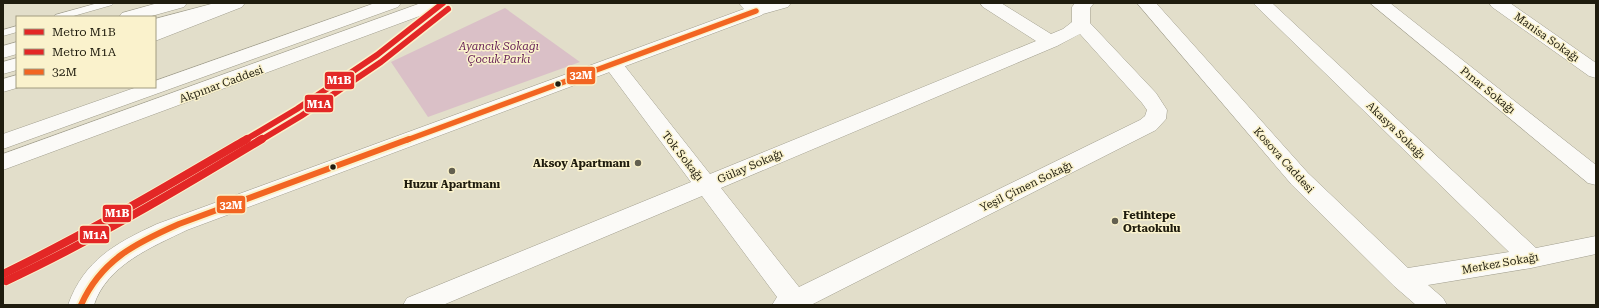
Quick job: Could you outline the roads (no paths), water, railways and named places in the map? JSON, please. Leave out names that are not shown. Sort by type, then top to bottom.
[{"type":"street","points":[[132,16],[179,3]]},
{"type":"street","points":[[156,25],[235,3]]},
{"type":"street","points":[[156,35],[235,3]]},
{"type":"street","name":"Akpınar Caddesi","points":[[156,87],[392,3]]},
{"type":"street","name":"Akpınar Caddesi","points":[[3,162],[438,3]]},
{"type":"street","points":[[81,305],[82,300],[97,274],[120,254],[146,239],[179,224],[613,64],[752,7],[782,3]]},
{"type":"street","points":[[989,3],[1050,42]]},
{"type":"street","name":"Kosova Caddesi","points":[[1146,3],[1300,179],[1403,279],[1434,305]]},
{"type":"street","name":"Akasya Sokağı","points":[[1262,3],[1530,258]]},
{"type":"street","name":"Pınar Sokağı","points":[[1379,3],[1596,177]]},
{"type":"street","name":"Manisa Sokağı","points":[[1498,3],[1596,72]]},
{"type":"street","name":"Gülay Sokağı","points":[[416,305],[1050,42],[1070,33],[1083,14]]},
{"type":"street","name":"Yeşil Çimen Sokağı","points":[[792,303],[1141,129],[1155,119],[1157,110],[1149,98],[1083,14]]},
{"type":"street","points":[[3,52],[16,48]]},
{"type":"street","points":[[3,68],[16,64]]},
{"type":"street","name":"Tok Sokağı","points":[[613,64],[706,185],[792,303]]},
{"type":"street","points":[[3,86],[16,81]]},
{"type":"street","name":"Akpınar Caddesi","points":[[3,142],[154,88]]},
{"type":"street","name":"Merkez Sokağı","points":[[1403,279],[1530,258],[1596,245]]},
{"type":"lane","points":[[63,16],[109,3]]},
{"type":"lane","points":[[3,33],[16,29]]},
{"type":"metro line","name":"M1B","points":[[3,274],[34,259],[181,178],[297,109],[377,55],[443,3]]},
{"type":"metro line","name":"M1A","points":[[6,281],[38,266],[185,185],[301,116],[381,62],[448,9]]},
{"type":"place","name":"Aksoy Apartmanı","points":[[638,163]]},
{"type":"place","name":"Huzur Apartmanı","points":[[452,171]]},
{"type":"place","name":"Fetihtepe Ortaokulu","points":[[1115,221]]},
{"type":"park label","name":"Ayancık Sokağı Çocuk Parkı","points":[[499,52]]}]
